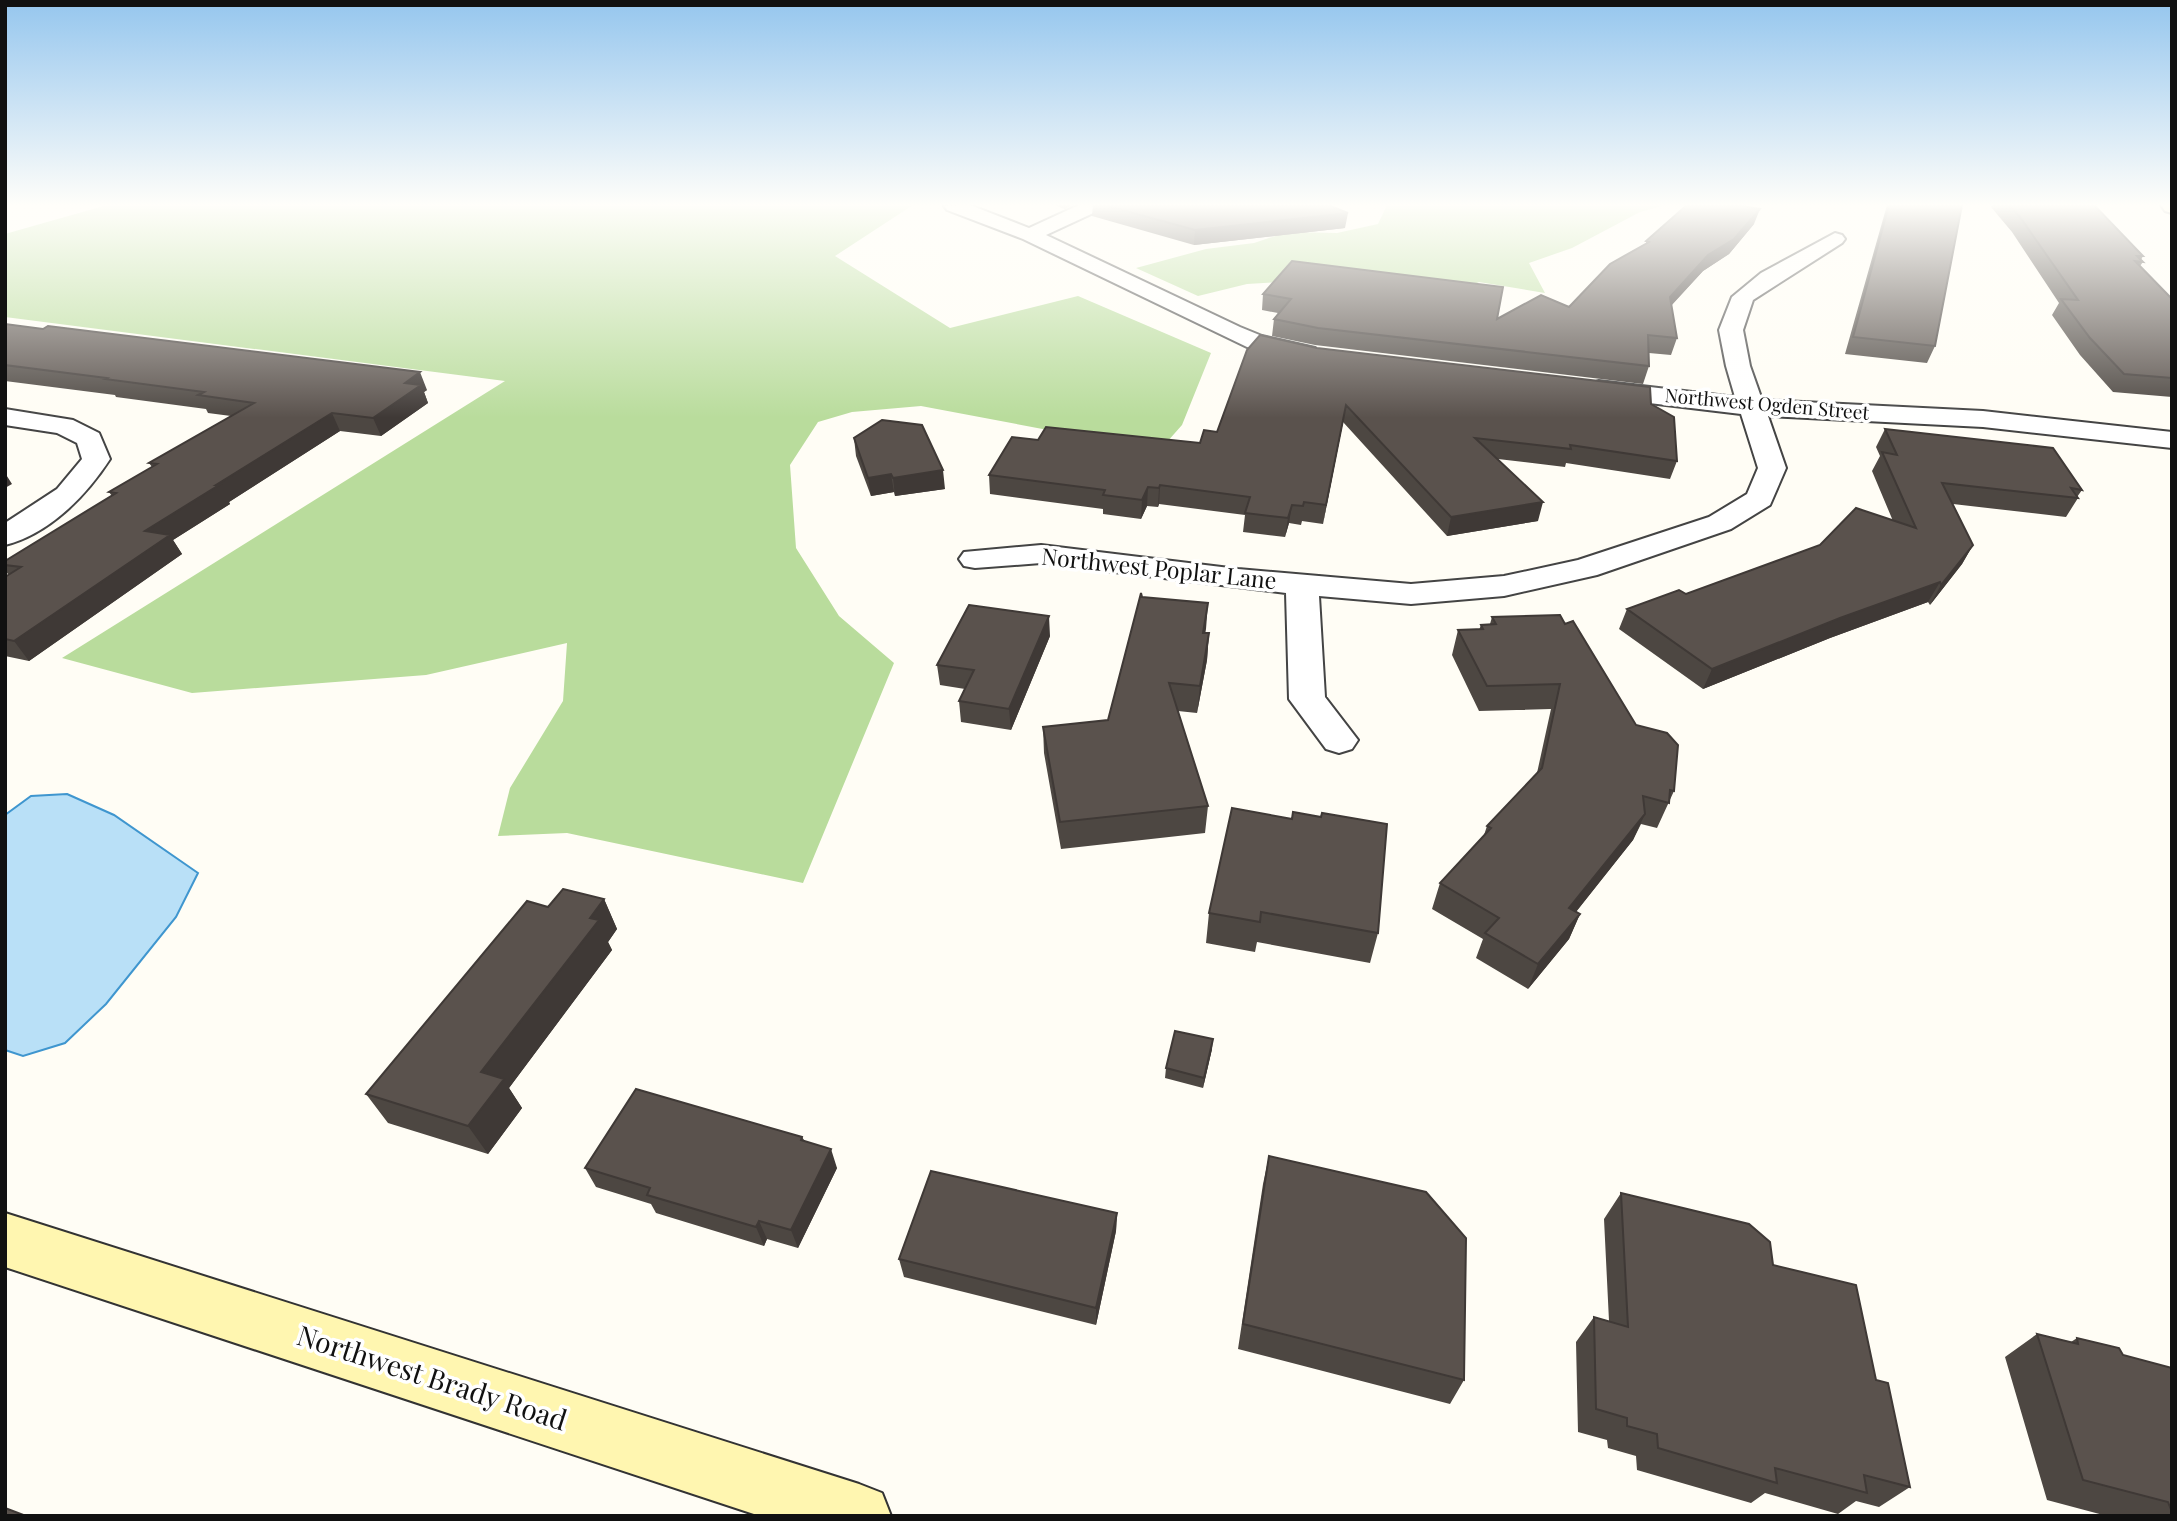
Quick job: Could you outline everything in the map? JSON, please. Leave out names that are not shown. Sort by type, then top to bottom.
[{"type":"main road","name":"Northwest Brady Road","points":[[5,1240],[859,1516]]},
{"type":"street","points":[[1115,276],[1255,342],[1326,357]]},
{"type":"street","name":"Northwest Poplar Lane","points":[[975,559],[1041,554],[1302,585],[1411,594],[1504,586],[1586,568],[1720,523],[1760,499],[1772,468],[1738,366],[1731,330],[1743,297],[1772,276]]},
{"type":"street","name":"Northwest Ogden Street","points":[[1577,386],[1752,407],[1983,419],[2172,440]]},
{"type":"street","points":[[5,417],[64,426],[89,439],[96,459],[80,485],[43,514],[5,536]]},
{"type":"street","points":[[1302,585],[1307,699],[1339,740]]},
{"type":"green space","points":[[5,276],[867,276],[950,328],[1078,296],[1211,353],[1182,425],[1159,451],[921,406],[852,412],[818,422],[790,465],[796,548],[839,616],[894,663],[803,883],[567,833],[498,836],[510,788],[563,701],[567,643],[426,675],[192,693],[62,658],[505,381],[5,317]]},
{"type":"green space","points":[[1154,276],[1536,276],[1545,293],[1479,282],[1453,295],[1311,280],[1247,284],[1198,296]]},
{"type":"water","points":[[67,794],[114,815],[198,873],[176,917],[106,1004],[65,1043],[23,1056],[5,1050],[5,815],[31,796]]},
{"type":"building","points":[[1279,276],[1414,276],[1503,287],[1497,319],[1541,295],[1569,307],[1599,276],[1689,276],[1670,297],[1677,338],[1648,335],[1649,366],[1318,328],[1274,319],[1291,299],[1263,294]]},
{"type":"building","points":[[1870,276],[1948,276],[1935,346],[1853,337]]},
{"type":"building","points":[[2061,276],[2150,276],[2172,299],[2172,378],[2124,374],[2090,338],[2061,299],[2078,300]]},
{"type":"building","points":[[5,324],[43,329],[48,326],[420,372],[405,383],[421,385],[373,418],[332,413],[216,485],[219,485],[145,531],[170,535],[14,641],[5,639],[5,577],[21,567],[5,565],[5,561],[116,493],[109,492],[157,464],[149,463],[254,403],[198,395],[204,392],[5,365]]},
{"type":"building","points":[[1260,335],[1317,348],[1650,387],[1651,404],[1674,417],[1677,461],[1570,445],[1571,449],[1475,438],[1543,502],[1451,517],[1346,405],[1326,505],[1304,502],[1303,506],[1292,505],[1288,518],[1245,513],[1250,497],[1160,485],[1159,488],[1148,487],[1142,500],[1103,495],[1105,490],[989,475],[1012,437],[1038,440],[1046,427],[1200,443],[1204,430],[1217,432],[1247,350]]},
{"type":"building","points":[[882,420],[922,425],[943,470],[893,478],[891,474],[868,478],[854,438]]},
{"type":"building","points":[[1885,429],[2053,448],[2082,490],[2071,488],[2078,498],[1942,483],[1973,545],[1941,585],[1940,582],[1840,618],[1712,669],[1627,609],[1679,590],[1686,594],[1820,545],[1856,508],[1916,528],[1882,452],[1897,455]]},
{"type":"building","points":[[1141,593],[1142,597],[1208,603],[1203,633],[1209,633],[1200,686],[1169,683],[1208,806],[1060,822],[1043,727],[1108,720]]},
{"type":"building","points":[[969,605],[1049,616],[1009,709],[959,701],[974,670],[937,665]]},
{"type":"building","points":[[1560,615],[1565,624],[1573,621],[1636,725],[1667,733],[1678,745],[1674,791],[1670,790],[1669,803],[1643,796],[1645,814],[1569,908],[1580,914],[1538,964],[1485,933],[1499,918],[1440,883],[1491,828],[1487,826],[1542,768],[1560,684],[1487,686],[1458,630],[1483,629],[1481,625],[1496,624],[1492,617]]},
{"type":"building","points":[[1232,808],[1292,819],[1293,812],[1321,817],[1322,813],[1387,824],[1378,933],[1261,912],[1260,922],[1209,913]]},
{"type":"building","points":[[563,889],[604,899],[590,918],[599,920],[481,1072],[504,1079],[468,1126],[366,1094],[527,901],[548,907]]},
{"type":"building","points":[[1175,1031],[1213,1039],[1204,1078],[1166,1068]]},
{"type":"building","points":[[636,1089],[802,1137],[801,1140],[831,1149],[791,1230],[759,1221],[756,1227],[647,1195],[650,1188],[585,1168]]},
{"type":"building","points":[[1269,1156],[1426,1192],[1466,1238],[1464,1380],[1243,1324]]},
{"type":"building","points":[[931,1171],[1117,1213],[1096,1308],[899,1259]]},
{"type":"building","points":[[1621,1193],[1749,1224],[1770,1242],[1773,1265],[1856,1285],[1876,1380],[1888,1383],[1910,1487],[1864,1475],[1867,1493],[1775,1468],[1777,1483],[1658,1448],[1657,1434],[1627,1426],[1627,1418],[1596,1409],[1594,1317],[1628,1327]]},
{"type":"building","points":[[2037,1334],[2078,1344],[2077,1338],[2119,1348],[2123,1355],[2172,1368],[2172,1512],[2168,1502],[2083,1480]]},
{"type":"building","points":[[5,1508],[26,1516],[5,1516]]}]
